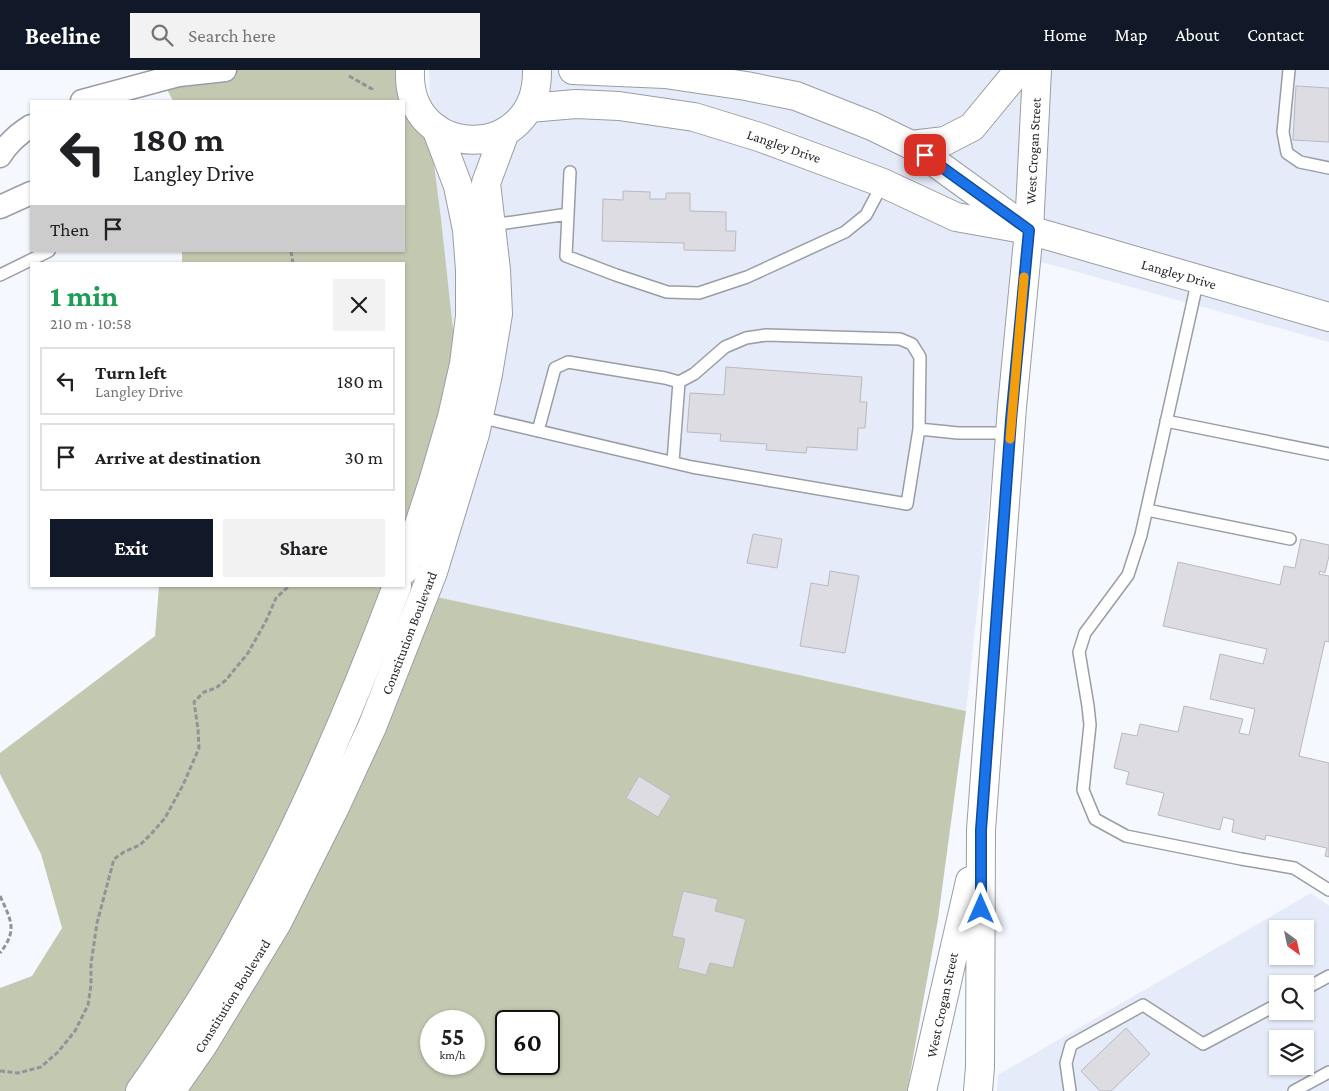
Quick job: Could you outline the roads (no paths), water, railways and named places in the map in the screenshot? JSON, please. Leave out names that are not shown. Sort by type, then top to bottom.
[{"type":"street","points":[[86,100],[178,75],[225,70]]},
{"type":"street","name":"Constitution Boulevard","points":[[405,567],[452,417],[464,364],[470,316],[470,270],[466,230],[458,186],[421,118],[410,83],[410,70]]},
{"type":"street","points":[[421,118],[449,135],[463,140],[492,138],[519,122],[529,108],[536,90],[537,70]]},
{"type":"street","name":"Langley Drive","points":[[573,70],[659,72],[796,96],[872,126],[911,145],[1029,230]]},
{"type":"street","points":[[911,145],[945,141],[972,127],[1019,70]]},
{"type":"street","name":"West Crogan Street","points":[[978,1091],[980,1067],[981,830],[1010,433],[1029,230],[1037,70]]},
{"type":"street","name":"Langley Drive","points":[[529,108],[576,104],[619,106],[694,116],[759,137],[883,183],[956,217],[1029,230],[1329,318]]},
{"type":"street","points":[[0,156],[18,135],[30,127]]},
{"type":"street","name":"Constitution Boulevard","points":[[171,1091],[203,1045],[277,923],[335,807],[372,727],[433,572],[475,434],[498,314],[496,270],[486,183],[505,132]]},
{"type":"street","points":[[0,207],[30,193]]},
{"type":"street","name":"Constitution Boulevard","points":[[140,1091],[208,989],[236,942],[287,845],[346,716],[398,587]]},
{"type":"street","name":"West Crogan Street","points":[[922,1091],[981,830]]},
{"type":"lane","points":[[1289,70],[1283,132],[1287,153],[1300,162],[1329,168]]},
{"type":"lane","points":[[111,100],[143,84]]},
{"type":"lane","points":[[570,172],[566,256],[667,292],[699,293],[746,278],[845,232],[866,215],[883,183]]},
{"type":"lane","points":[[491,223],[506,223],[568,214]]},
{"type":"lane","points":[[0,275],[47,252]]},
{"type":"lane","points":[[1198,279],[1147,510],[1128,575],[1085,632],[1079,652],[1090,725],[1083,790],[1095,819],[1126,836],[1294,868],[1329,890]]},
{"type":"lane","points":[[479,417],[538,431],[673,462],[907,504],[919,429],[920,358],[912,344],[900,340],[766,335],[746,338],[725,346],[694,374],[678,382],[665,378],[568,362],[555,368],[538,431]]},
{"type":"lane","points":[[673,462],[678,382]]},
{"type":"lane","points":[[1166,421],[1329,454]]},
{"type":"lane","points":[[919,429],[958,433],[1010,433]]},
{"type":"lane","points":[[1147,510],[1290,539]]},
{"type":"lane","points":[[1314,984],[1329,976]]},
{"type":"lane","points":[[1070,1091],[1066,1063],[1071,1045],[1143,1005],[1203,1044],[1269,1009]]},
{"type":"lane","points":[[1294,1091],[1329,1072]]}]
